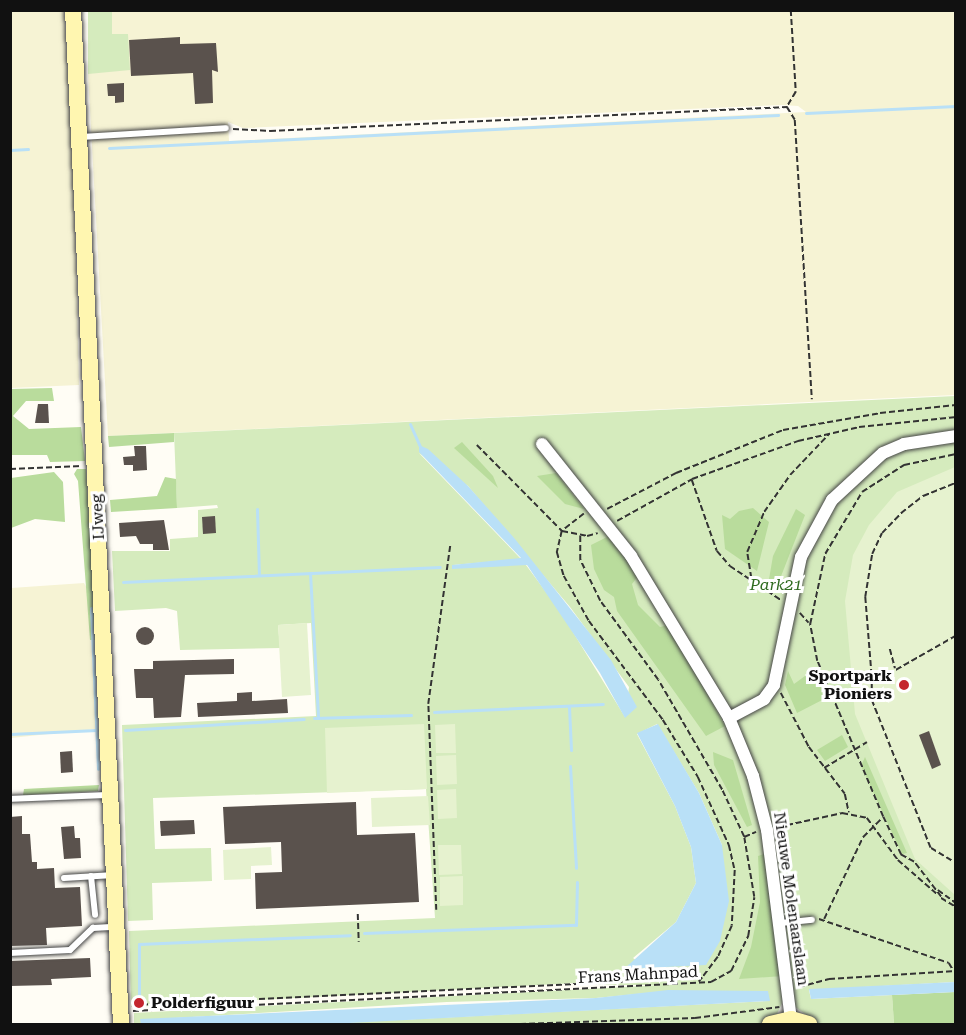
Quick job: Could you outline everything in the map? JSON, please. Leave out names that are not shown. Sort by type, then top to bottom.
[{"type":"street","name":"IJweg","points":[[73,10],[114,875],[125,1018]]},
{"type":"street","points":[[729,718],[764,699],[774,685],[801,557],[832,500],[883,453],[904,444],[956,436]]},
{"type":"street","name":"Nieuwe Molenaarslaan","points":[[542,444],[609,526],[679,630],[729,718],[753,776],[767,830],[781,923],[790,1012]]},
{"type":"street","points":[[770,1024],[790,1012],[809,1024]]},
{"type":"lane","points":[[79,137],[226,128]]},
{"type":"lane","points":[[10,799],[111,795]]},
{"type":"lane","points":[[64,878],[114,875]]},
{"type":"lane","points":[[91,876],[94,915]]},
{"type":"lane","points":[[781,923],[812,920]]},
{"type":"lane","points":[[10,953],[70,950],[93,928],[117,927]]},
{"type":"path","points":[[786,107],[796,92],[790,10]]},
{"type":"path","points":[[226,128],[270,131],[786,107]]},
{"type":"path","points":[[786,107],[795,120],[812,399]]},
{"type":"path","points":[[699,983],[718,957],[732,926],[735,870],[729,845],[686,758],[589,621],[564,576],[557,552],[562,531],[579,514],[597,513],[676,473],[783,430],[880,412],[956,405]]},
{"type":"path","points":[[477,445],[562,531],[580,536],[593,535],[692,479],[737,460],[830,433],[956,417]]},
{"type":"path","points":[[692,479],[717,551],[730,566],[752,579],[747,552],[764,512],[790,475],[830,433]]},
{"type":"path","points":[[941,897],[914,862],[901,855],[883,818],[817,661],[810,624],[825,554],[856,500],[873,483],[904,465],[956,454]]},
{"type":"path","points":[[10,469],[95,465]]},
{"type":"path","points":[[956,483],[922,496],[882,532],[872,554],[865,597],[872,700],[931,848],[956,863]]},
{"type":"path","name":"Frans Mahnpad","points":[[125,1018],[699,983],[717,981],[732,971],[748,936],[754,897],[744,837],[722,790],[658,680],[600,601],[580,560],[580,536]]},
{"type":"path","points":[[436,910],[428,704],[450,546]]},
{"type":"path","points":[[872,684],[896,668],[956,636]]},
{"type":"path","points":[[890,649],[896,668]]},
{"type":"path","points":[[774,685],[824,769],[845,794],[849,814]]},
{"type":"path","points":[[824,769],[867,742]]},
{"type":"path","points":[[744,837],[767,830],[849,814],[867,818],[898,860],[956,907]]},
{"type":"path","points":[[824,919],[863,837],[873,824],[883,818]]},
{"type":"path","points":[[934,887],[956,903]]},
{"type":"path","points":[[358,914],[359,942]]},
{"type":"path","points":[[812,920],[824,919],[949,963],[955,971]]},
{"type":"path","points":[[788,992],[829,979],[955,971]]},
{"type":"path","points":[[129,1005],[702,978]]},
{"type":"path","points":[[520,1024],[790,1012]]},
{"type":"shaded area","points":[[10,11],[64,11],[73,149],[79,385],[11,388]]},
{"type":"shaded area","points":[[88,11],[955,11],[955,395],[108,436],[88,74]],"holes":[[[798,106],[806,112],[229,141],[228,122],[243,128]]]},
{"type":"shaded area","points":[[84,583],[88,590],[96,729],[11,738],[11,588]]},
{"type":"green space","points":[[88,11],[112,11],[112,34],[128,34],[130,70],[88,74]]},
{"type":"green space","points":[[52,388],[54,401],[26,401],[13,416],[29,429],[81,427],[85,461],[50,462],[47,455],[11,455],[11,389]]},
{"type":"green space","name":"Park21","points":[[955,396],[955,982],[809,990],[811,999],[892,995],[894,1024],[819,1024],[784,999],[777,1014],[759,1024],[319,1024],[769,1001],[668,991],[596,998],[447,1002],[141,1020],[141,1024],[134,1024],[134,1013],[661,985],[595,985],[594,982],[131,1007],[129,931],[435,918],[426,789],[153,798],[155,849],[211,848],[212,881],[152,883],[153,920],[128,921],[122,725],[316,716],[311,623],[278,625],[280,648],[180,650],[177,611],[166,608],[115,611],[112,551],[170,551],[170,539],[198,537],[198,510],[218,508],[217,505],[177,508],[174,433]],"holes":[[[419,453],[468,486],[570,607],[629,687],[625,717],[560,611],[526,565],[453,565],[521,559]],[[657,724],[699,793],[722,845],[665,970],[646,968],[633,958],[676,922],[696,883],[691,847],[675,806],[637,734]]]},
{"type":"green space","points":[[174,433],[174,442],[109,447],[108,436]]},
{"type":"green space","points":[[462,442],[493,476],[498,488],[454,448]]},
{"type":"green space","name":"Sportpark Pioniers","points":[[955,467],[955,895],[915,859],[855,714],[845,601],[853,555],[869,525],[897,492]]},
{"type":"green space","points":[[77,469],[86,469],[97,640],[90,640],[78,481],[74,474]]},
{"type":"green space","points":[[54,472],[63,482],[65,522],[35,519],[11,528],[11,478]]},
{"type":"green space","points":[[556,473],[584,509],[565,504],[537,476]]},
{"type":"green space","points":[[165,477],[176,479],[177,508],[111,512],[110,500],[157,496]]},
{"type":"green space","points":[[753,508],[769,522],[757,571],[725,549],[722,515],[730,519],[739,511]]},
{"type":"green space","name":"Park21","points":[[796,509],[805,515],[776,589],[768,585],[773,556]]},
{"type":"green space","points":[[611,535],[638,576],[632,584],[638,605],[660,627],[669,625],[725,726],[706,736],[617,611],[614,597],[604,590],[594,569],[591,545]]},
{"type":"green space","points":[[307,623],[311,695],[282,697],[278,625]]},
{"type":"green space","points":[[788,671],[794,684],[805,676],[817,676],[826,698],[797,713],[785,685]]},
{"type":"green space","points":[[424,724],[427,789],[327,793],[325,728]]},
{"type":"green space","points":[[455,724],[456,753],[436,753],[435,725]]},
{"type":"green space","points":[[842,735],[848,747],[825,761],[817,750]]},
{"type":"green space","points":[[713,752],[733,760],[752,825],[747,827],[714,765]]},
{"type":"green space","points":[[456,755],[457,784],[437,785],[436,756]]},
{"type":"green space","points":[[865,757],[907,853],[902,854],[861,766]]},
{"type":"green space","points":[[99,785],[98,791],[23,795],[24,789]]},
{"type":"green space","points":[[456,789],[457,818],[438,819],[437,790]]},
{"type":"green space","points":[[428,796],[430,825],[372,827],[371,798]]},
{"type":"green space","points":[[438,845],[461,845],[462,874],[439,875]]},
{"type":"green space","points":[[271,847],[272,865],[251,866],[251,879],[224,880],[223,850]]},
{"type":"green space","points":[[767,853],[783,976],[739,979],[751,947],[760,902],[758,856]]},
{"type":"green space","points":[[463,876],[463,905],[440,906],[440,877]]},
{"type":"green space","points":[[955,992],[955,1024],[894,1024],[892,995]]},
{"type":"water","points":[[419,445],[428,449],[468,486],[515,539],[611,660],[637,707],[625,718],[600,673],[527,565],[452,569],[452,565],[521,558],[419,452]]},
{"type":"water","points":[[658,724],[699,793],[722,845],[729,901],[720,941],[706,965],[624,969],[676,922],[696,883],[691,847],[675,806],[637,733]]},
{"type":"water","points":[[955,982],[955,992],[811,999],[809,989]]},
{"type":"water","points":[[668,990],[768,991],[770,1001],[330,1024],[141,1024],[140,1019],[596,998]]},
{"type":"building","points":[[180,37],[180,44],[216,43],[218,72],[212,70],[213,103],[195,104],[193,73],[131,76],[129,40]]},
{"type":"building","points":[[124,83],[124,102],[115,103],[115,96],[108,96],[107,84]]},
{"type":"building","points":[[38,404],[48,404],[49,423],[35,423]]},
{"type":"building","points":[[134,446],[146,446],[147,470],[133,471],[133,465],[124,465],[123,457],[135,456]]},
{"type":"building","points":[[215,516],[216,533],[203,534],[202,517]]},
{"type":"building","points":[[164,520],[169,550],[153,550],[153,544],[140,544],[136,536],[120,537],[119,523]]},
{"type":"building","points":[[145,627],[151,630],[154,636],[151,642],[145,645],[139,642],[136,636],[139,630]]},
{"type":"building","points":[[234,659],[234,674],[185,675],[181,717],[154,718],[153,698],[136,698],[134,669],[153,669],[153,661]]},
{"type":"building","points":[[252,692],[252,701],[287,699],[288,713],[198,717],[197,703],[237,701],[237,693]]},
{"type":"building","points":[[929,731],[941,765],[932,769],[919,735]]},
{"type":"building","points":[[72,751],[73,772],[61,773],[60,752]]},
{"type":"building","points":[[356,802],[357,835],[415,833],[419,902],[256,909],[255,873],[282,872],[281,842],[225,844],[223,807]]},
{"type":"building","points":[[22,816],[22,834],[30,834],[32,862],[37,862],[37,869],[54,868],[55,888],[80,887],[82,926],[46,928],[47,945],[10,946],[10,817]]},
{"type":"building","points":[[194,820],[195,834],[161,836],[160,821]]},
{"type":"building","points":[[74,826],[75,838],[80,838],[81,858],[64,859],[61,827]]},
{"type":"building","points":[[90,958],[91,977],[51,979],[52,985],[10,986],[10,961]]},
{"type":"waterway","points":[[806,113],[956,106]]},
{"type":"waterway","points":[[109,148],[778,115]]},
{"type":"waterway","points":[[10,150],[28,149]]},
{"type":"waterway","points":[[410,424],[421,449]]},
{"type":"waterway","points":[[257,509],[259,575]]},
{"type":"waterway","points":[[123,582],[440,567]]},
{"type":"waterway","points":[[310,573],[318,718]]},
{"type":"waterway","points":[[91,608],[98,769]]},
{"type":"waterway","points":[[434,712],[603,704]]},
{"type":"waterway","points":[[569,707],[571,750]]},
{"type":"waterway","points":[[314,718],[411,715]]},
{"type":"waterway","points":[[125,730],[304,719]]},
{"type":"waterway","points":[[10,734],[97,730]]},
{"type":"waterway","points":[[570,766],[576,868]]},
{"type":"waterway","points":[[364,933],[576,925],[577,882]]},
{"type":"waterway","points":[[139,996],[139,944],[350,935]]},
{"type":"place","name":"Sportpark Pioniers","points":[[904,685]]},
{"type":"place","name":"Polderfiguur","points":[[139,1003]]}]
